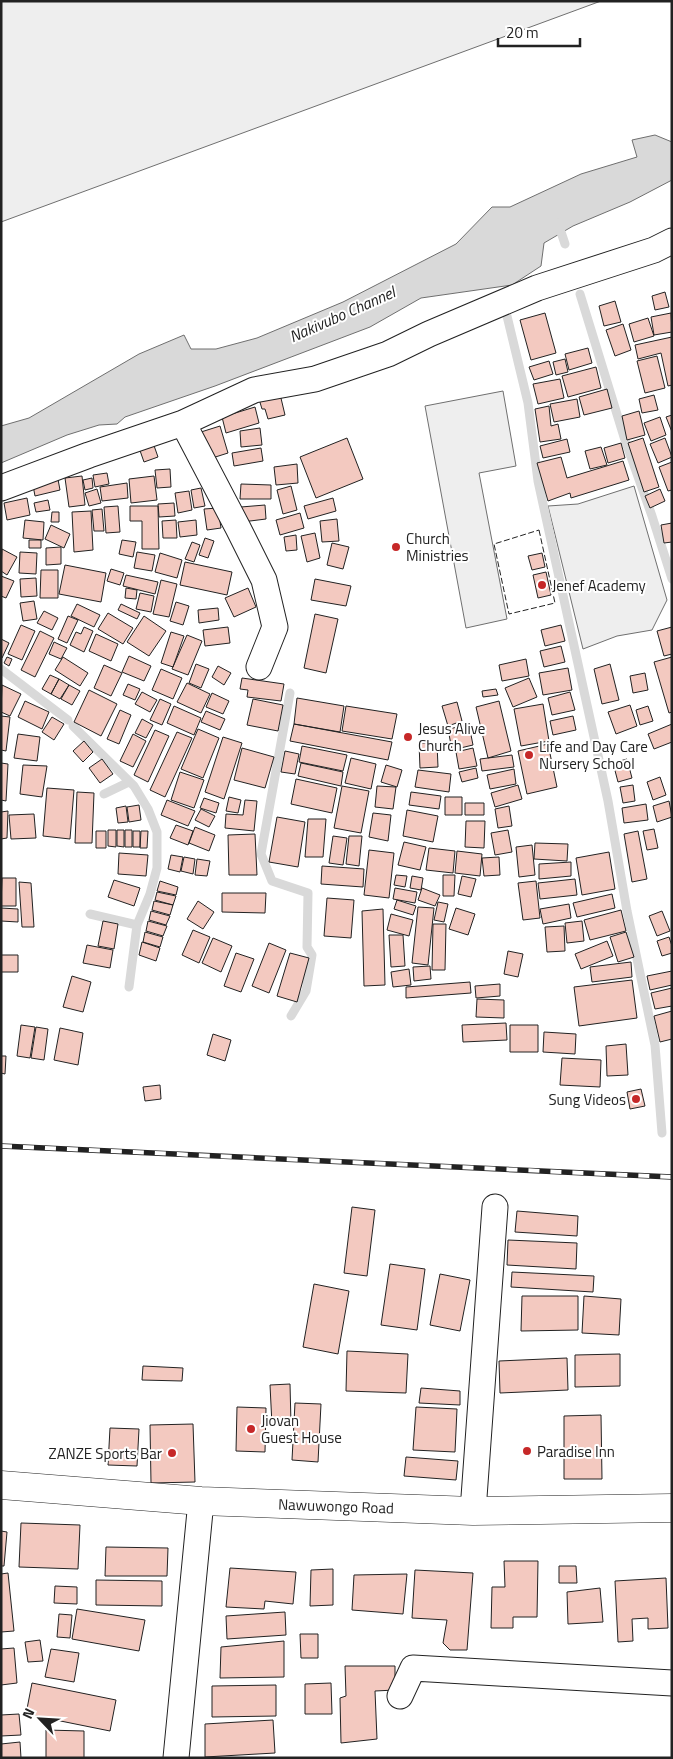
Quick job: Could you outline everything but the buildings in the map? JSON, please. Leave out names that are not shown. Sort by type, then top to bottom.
[{"type":"street","points":[[1,488],[183,423],[254,390],[315,379],[388,354],[429,334],[536,288],[654,250],[672,241]]},
{"type":"street","points":[[183,423],[264,580],[275,628],[259,667]]},
{"type":"street","points":[[473,1511],[495,1207]]},
{"type":"street","name":"Nawuwongo Road","points":[[1,1485],[201,1502],[473,1511],[672,1508]]},
{"type":"street","points":[[176,1758],[201,1502]]},
{"type":"street","points":[[400,1696],[413,1668],[672,1683]]},
{"type":"shaded area","points":[[1,1],[601,1],[1,222]]},
{"type":"shaded area","points":[[503,391],[516,466],[479,473],[507,619],[466,628],[425,406]]},
{"type":"shaded area","points":[[634,486],[667,600],[652,630],[617,636],[583,649],[548,506],[578,504]]},
{"type":"water","name":"Nakivubo Channel","points":[[655,135],[672,142],[672,180],[630,202],[573,226],[544,243],[541,266],[512,285],[421,298],[370,327],[215,386],[125,417],[117,424],[99,425],[67,435],[1,463],[1,426],[29,418],[139,354],[184,335],[191,349],[216,349],[257,338],[343,302],[456,244],[492,207],[510,207],[581,174],[637,157],[632,140]]},
{"type":"waterway","points":[[558,223],[565,244]]},
{"type":"waterway","points":[[580,294],[624,437],[672,579]]},
{"type":"waterway","points":[[507,316],[528,403],[538,481],[608,801],[627,911],[655,1045],[662,1133]]},
{"type":"waterway","points":[[1,669],[68,720]]},
{"type":"waterway","points":[[290,693],[261,854],[272,881],[308,893],[307,947],[312,955],[306,991],[291,1016]]},
{"type":"waterway","points":[[73,726],[134,786],[148,809],[157,832],[157,868],[150,894],[137,925],[129,987]]},
{"type":"waterway","points":[[104,794],[129,782]]},
{"type":"waterway","points":[[90,914],[137,925]]},
{"type":"railway","points":[[1,1146],[672,1177]]},
{"type":"fence","points":[[539,530],[555,603],[509,614],[494,544],[539,530]]},
{"type":"place","name":"Church Ministries","points":[[396,547]]},
{"type":"place","name":"Jenef Academy","points":[[542,585]]},
{"type":"place","name":"Jesus Alive Church","points":[[408,737]]},
{"type":"place","name":"Life and Day Care Nursery School","points":[[529,755]]},
{"type":"place","name":"Sung Videos","points":[[636,1099]]},
{"type":"place","name":"Jiovan Guest House","points":[[251,1429]]},
{"type":"place","name":"Paradise Inn","points":[[527,1451]]},
{"type":"place","name":"ZANZE Sports Bar","points":[[172,1453]]}]
